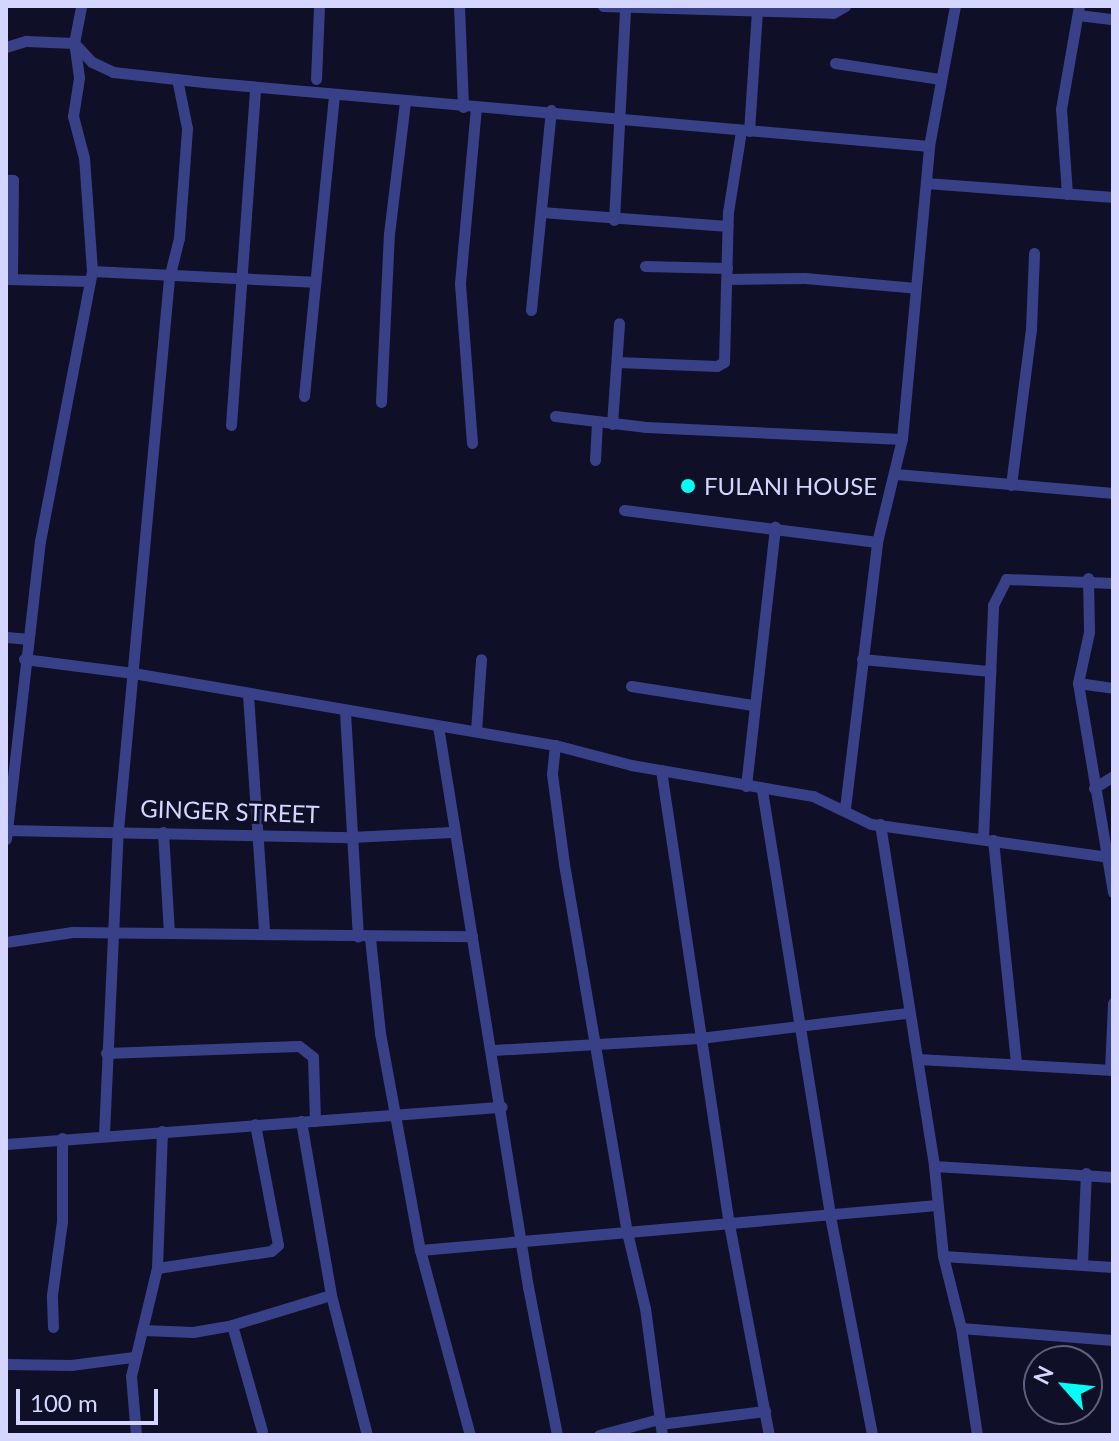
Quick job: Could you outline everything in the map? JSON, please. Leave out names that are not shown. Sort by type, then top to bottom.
[{"type":"street","points":[[6,839],[24,659],[49,486],[70,405],[91,276],[84,158],[73,116],[79,77],[74,43],[81,6]]},
{"type":"street","points":[[316,79],[319,6]]},
{"type":"street","points":[[459,6],[463,107]]},
{"type":"street","points":[[603,6],[757,12],[779,8],[833,13],[845,6]]},
{"type":"street","points":[[845,808],[877,542],[896,474],[902,439],[929,146],[939,79],[955,6]]},
{"type":"street","points":[[614,220],[625,7]]},
{"type":"street","points":[[1067,194],[1061,109],[1079,11],[1113,19]]},
{"type":"street","points":[[617,362],[722,365],[727,226],[745,131],[757,12]]},
{"type":"street","points":[[6,47],[26,41],[74,43],[92,62],[113,72],[334,96],[476,108],[551,110],[745,131],[929,146]]},
{"type":"street","points":[[835,63],[939,79]]},
{"type":"street","points":[[104,1134],[118,830],[169,278],[179,238],[187,128],[177,79]]},
{"type":"street","points":[[231,425],[255,87]]},
{"type":"street","points":[[304,396],[334,96]]},
{"type":"street","points":[[381,402],[389,234],[405,101]]},
{"type":"street","points":[[472,443],[460,283],[476,108]]},
{"type":"street","points":[[531,310],[551,110]]},
{"type":"street","points":[[6,180],[13,180],[9,279],[91,276],[314,282]]},
{"type":"street","points":[[926,183],[1113,197]]},
{"type":"street","points":[[541,212],[614,220],[727,226]]},
{"type":"street","points":[[1011,485],[1031,329],[1034,253]]},
{"type":"street","points":[[645,266],[916,288]]},
{"type":"street","points":[[612,424],[619,323]]},
{"type":"street","points":[[555,416],[612,424],[902,439]]},
{"type":"street","points":[[595,460],[597,423]]},
{"type":"street","points":[[896,474],[1113,493]]},
{"type":"street","points":[[624,510],[877,542]]},
{"type":"street","points":[[746,786],[775,527]]},
{"type":"street","points":[[1016,1063],[988,839],[990,614],[1006,579],[1088,578],[1113,583]]},
{"type":"street","points":[[1088,578],[1089,632],[1078,683],[1094,788],[1110,857],[1113,892]]},
{"type":"street","points":[[6,637],[27,639]]},
{"type":"street","points":[[24,659],[133,673],[345,712],[555,745],[762,790],[813,796],[880,824],[1110,857]]},
{"type":"street","points":[[476,731],[481,659]]},
{"type":"street","points":[[862,659],[990,671]]},
{"type":"street","points":[[1078,683],[1113,688]]},
{"type":"street","points":[[631,686],[753,705]]},
{"type":"street","points":[[248,695],[264,932]]},
{"type":"street","points":[[345,712],[351,837],[380,1033],[420,1250],[470,1435]]},
{"type":"street","points":[[438,726],[452,832],[493,1050],[521,1243],[557,1435]]},
{"type":"street","points":[[555,745],[556,806],[627,1232],[645,1308],[661,1426]]},
{"type":"street","points":[[661,770],[729,1224],[769,1435]]},
{"type":"street","points":[[1094,788],[1113,776]]},
{"type":"street","points":[[762,790],[803,1028],[830,1216],[872,1435]]},
{"type":"street","points":[[880,824],[907,1013],[918,1059],[934,1166],[943,1256],[961,1328],[977,1435]]},
{"type":"street","name":"GINGER STREET","points":[[6,830],[258,832],[351,837],[452,832]]},
{"type":"street","points":[[163,832],[169,933]]},
{"type":"street","points":[[6,942],[113,932],[264,932],[364,938],[472,936]]},
{"type":"street","points":[[918,1059],[1111,1070],[1113,1003]]},
{"type":"street","points":[[493,1050],[700,1038],[803,1028],[907,1013]]},
{"type":"street","points":[[106,1053],[299,1046],[313,1057],[315,1121]]},
{"type":"street","points":[[6,1144],[104,1134],[502,1107]]},
{"type":"street","points":[[301,1121],[331,1295],[367,1435]]},
{"type":"street","points":[[157,1268],[271,1251],[278,1245],[255,1124]]},
{"type":"street","points":[[136,1435],[133,1357],[144,1330],[157,1268],[162,1131]]},
{"type":"street","points":[[53,1327],[52,1295],[62,1221],[62,1138]]},
{"type":"street","points":[[934,1166],[1113,1177]]},
{"type":"street","points":[[1082,1264],[1086,1173]]},
{"type":"street","points":[[420,1250],[937,1205]]},
{"type":"street","points":[[943,1256],[1113,1267]]},
{"type":"street","points":[[144,1330],[193,1332],[232,1325],[331,1295]]},
{"type":"street","points":[[232,1325],[262,1431]]},
{"type":"street","points":[[961,1328],[1113,1340]]},
{"type":"street","points":[[6,1364],[71,1365],[133,1357]]},
{"type":"street","points":[[599,1435],[765,1411]]},
{"type":"place","name":"FULANI HOUSE","points":[[688,486]]}]
